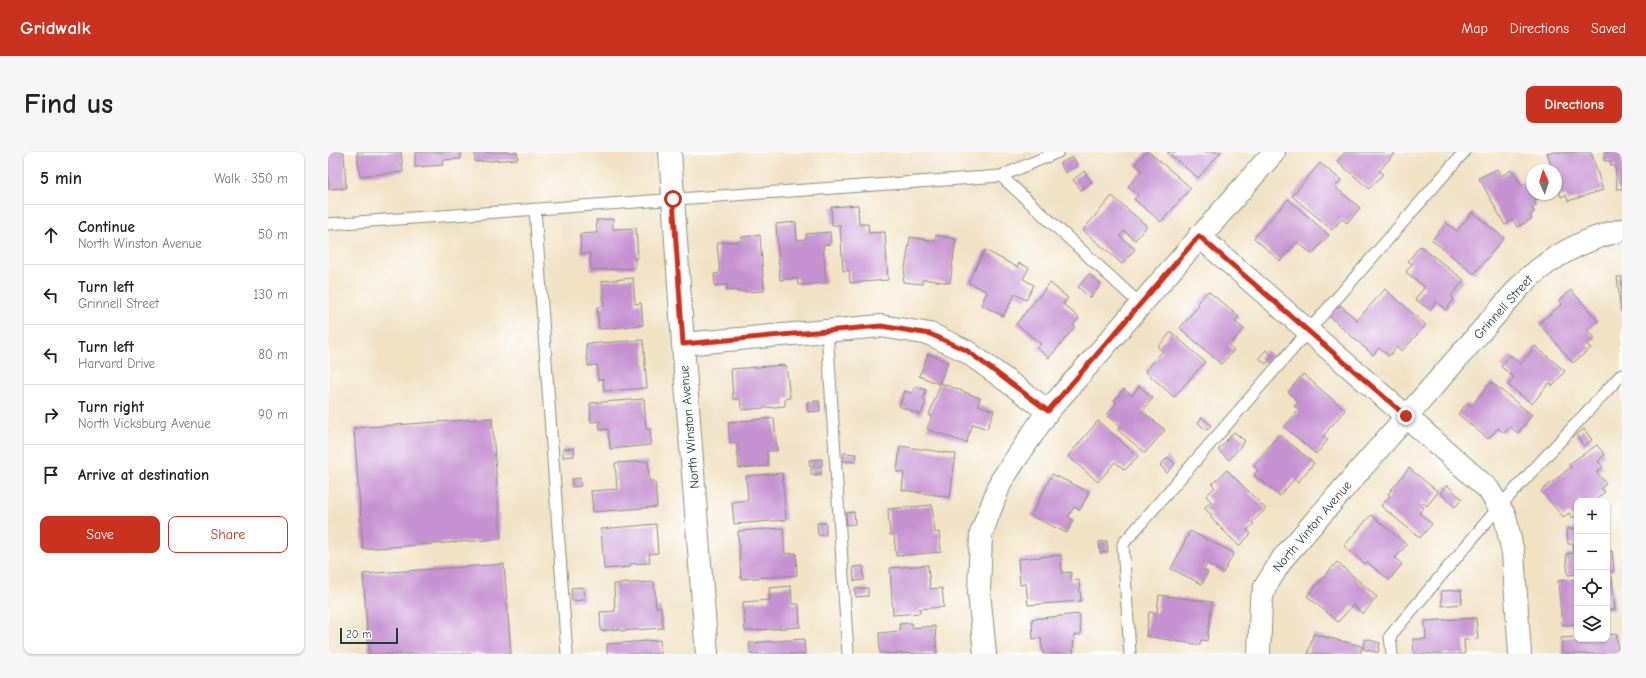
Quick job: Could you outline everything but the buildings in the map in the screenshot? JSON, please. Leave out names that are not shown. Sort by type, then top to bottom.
[{"type":"street","name":"North Winston Avenue","points":[[670,152],[707,654]]},
{"type":"street","points":[[985,654],[980,592],[981,534],[1001,481],[1048,411],[1199,236],[1274,152]]},
{"type":"street","name":"Grinnell Street","points":[[1406,416],[1524,282],[1536,271],[1549,261],[1579,244],[1592,238],[1622,230]]},
{"type":"street","points":[[1199,236],[1488,489],[1505,516],[1513,553],[1520,654]]},
{"type":"street","points":[[683,344],[881,326],[930,334],[966,350],[1048,411]]},
{"type":"street","name":"North Vinton Avenue","points":[[1259,654],[1261,601],[1265,588],[1272,575],[1283,558],[1406,416]]},
{"type":"lane","points":[[328,224],[1001,176],[1058,152]]},
{"type":"lane","points":[[1130,654],[1123,544],[1464,152]]},
{"type":"lane","points":[[1001,176],[1140,304]]},
{"type":"lane","points":[[536,209],[567,654]]},
{"type":"lane","points":[[826,331],[848,654]]},
{"type":"lane","points":[[1392,654],[1390,636],[1499,507],[1622,374]]},
{"type":"route","points":[[673,199],[683,344],[881,326],[930,334],[966,350],[1048,411],[1199,236],[1406,416]]}]
